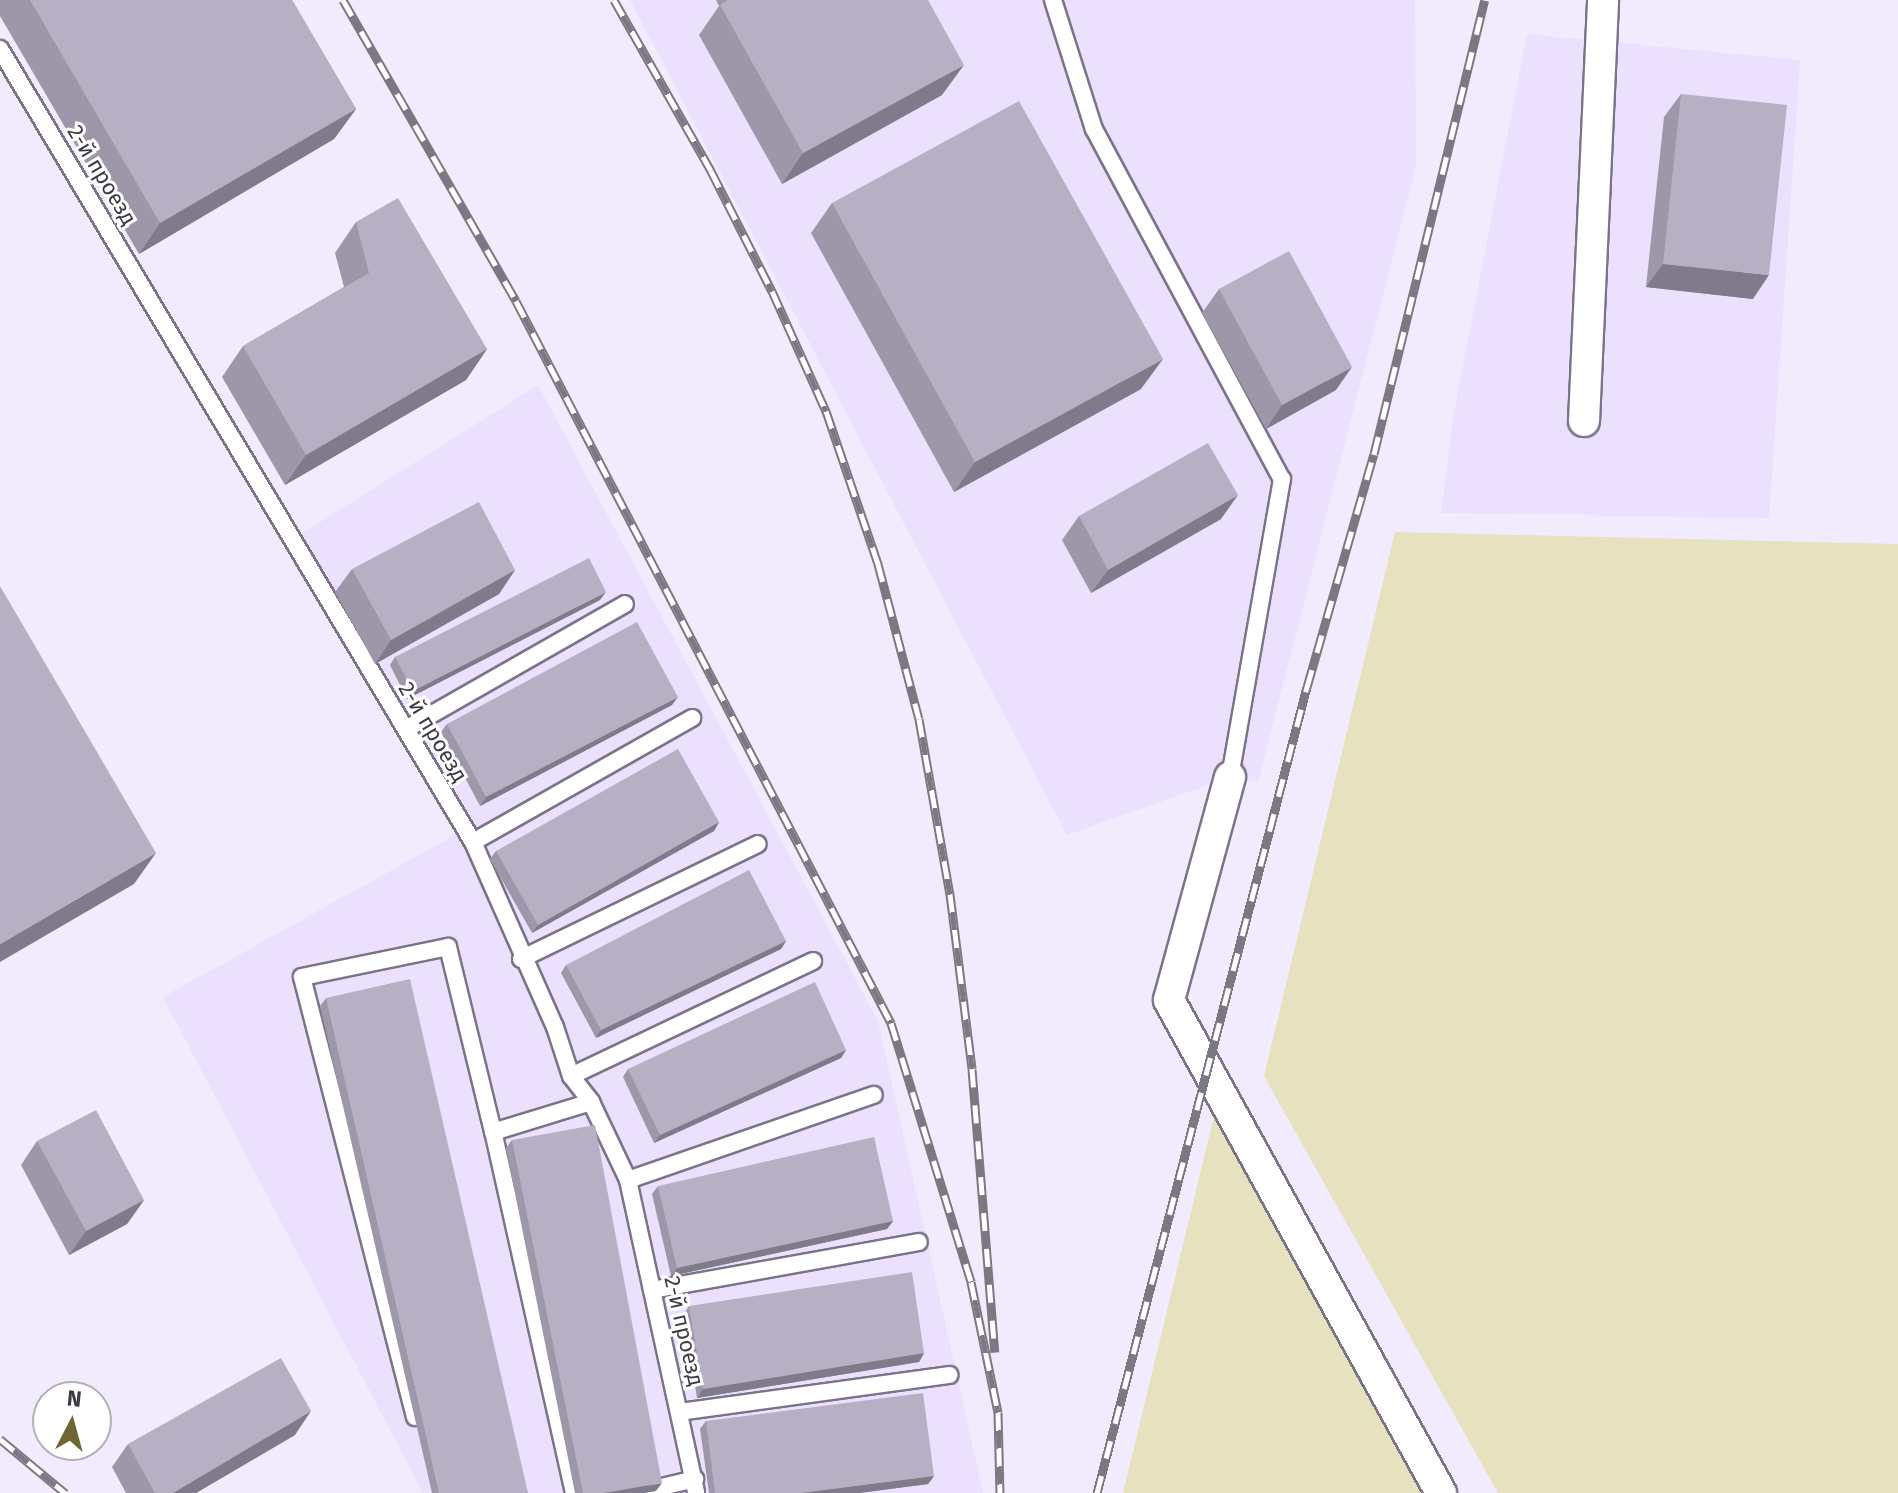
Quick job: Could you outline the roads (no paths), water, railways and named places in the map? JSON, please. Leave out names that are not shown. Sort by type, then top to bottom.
[{"type":"street","points":[[1584,421],[1603,0]]},
{"type":"street","points":[[1230,777],[1169,1000],[1441,1493]]},
{"type":"lane","points":[[1053,0],[1094,129],[1282,479],[1230,777]]},
{"type":"lane","name":"2-й проезд","points":[[0,49],[473,842],[521,959],[555,1027],[571,1076],[591,1102],[628,1180],[696,1486]]},
{"type":"lane","points":[[406,729],[625,604]]},
{"type":"lane","points":[[473,842],[692,718]]},
{"type":"lane","points":[[521,959],[758,844]]},
{"type":"lane","points":[[417,1425],[302,977],[448,947],[574,1493]]},
{"type":"lane","points":[[571,1076],[813,961]]},
{"type":"lane","points":[[628,1180],[874,1095]]},
{"type":"lane","points":[[493,1132],[591,1102]]},
{"type":"lane","points":[[652,1290],[919,1242]]},
{"type":"lane","points":[[679,1412],[949,1375]]},
{"type":"lane","points":[[636,1493],[696,1486]]},
{"type":"railway","points":[[343,0],[516,301],[891,1023],[971,1282],[998,1412],[1000,1493]]},
{"type":"railway","points":[[614,0],[711,171],[772,291],[826,411],[878,564],[919,719],[950,894],[972,1069],[995,1352]]},
{"type":"railway","points":[[1097,1493],[1307,687],[1374,454],[1485,0]]},
{"type":"railway","points":[[0,1439],[65,1493]]}]
